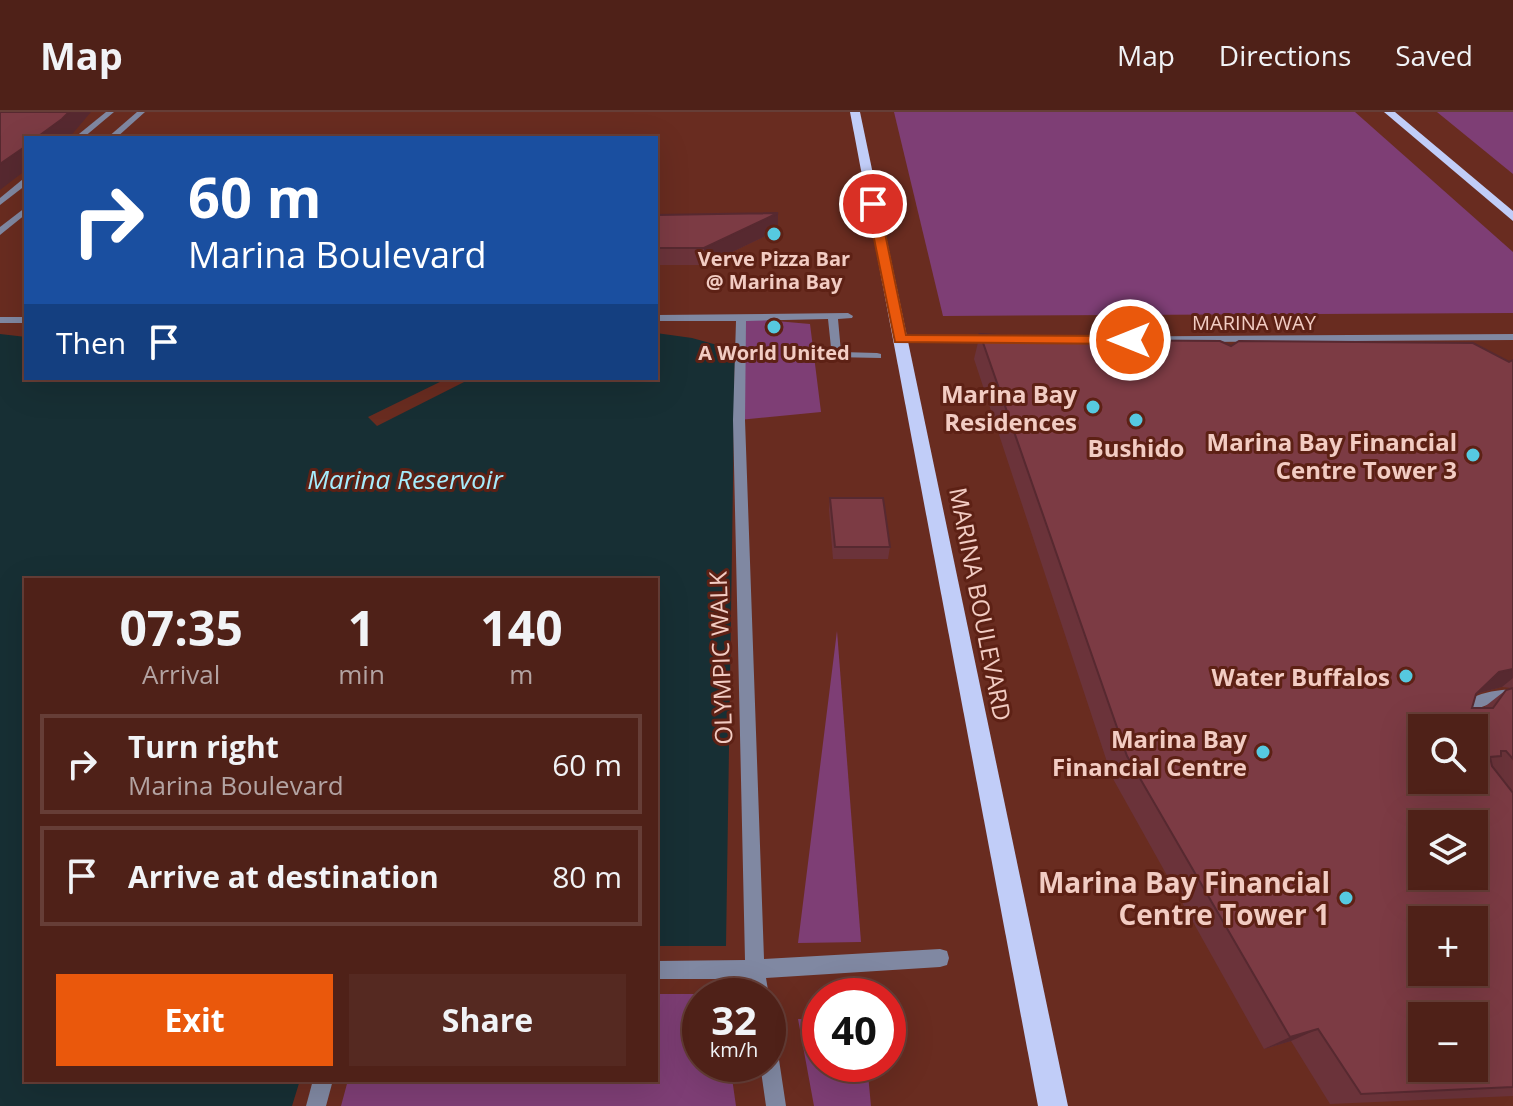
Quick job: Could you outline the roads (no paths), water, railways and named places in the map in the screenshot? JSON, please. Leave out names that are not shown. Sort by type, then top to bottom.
[{"type":"main road","name":"MARINA BOULEVARD","points":[[855,112],[1053,1106]]},
{"type":"main road","points":[[1389,112],[1513,217]]},
{"type":"street","points":[[80,136],[110,112]]},
{"type":"street","points":[[113,136],[141,112]]},
{"type":"street","points":[[4,188],[24,184]]},
{"type":"street","points":[[0,202],[24,184]]},
{"type":"street","points":[[0,232],[24,212]]},
{"type":"street","points":[[658,318],[848,316]]},
{"type":"street","points":[[833,317],[836,355],[877,356]]},
{"type":"street","name":"OLYMPIC WALK","points":[[741,318],[739,420],[756,978]]},
{"type":"street","points":[[0,320],[24,320]]},
{"type":"street","name":"MARINA WAY","points":[[1042,340],[1513,337]]},
{"type":"street","points":[[900,339],[1012,340]]},
{"type":"street","points":[[1460,714],[1466,707],[1492,696],[1513,695]]},
{"type":"street","points":[[658,970],[755,969],[940,958]]},
{"type":"street","points":[[316,1106],[322,1082]]},
{"type":"street","points":[[772,1082],[776,1106]]},
{"type":"water","name":"Marina Reservoir","points":[[658,333],[692,338],[735,350],[726,946],[658,946],[658,578],[24,578],[24,1082],[299,1082],[292,1106],[0,1106],[0,334],[24,337],[24,380],[658,380]]},
{"type":"place","name":"Verve Pizza Bar @ Marina Bay","points":[[774,234]]},
{"type":"place","name":"A World United","points":[[774,327]]},
{"type":"place","name":"Marina Bay Residences","points":[[1093,407]]},
{"type":"place","name":"Bushido","points":[[1136,420]]},
{"type":"place","name":"Marina Bay Financial Centre Tower 3","points":[[1473,455]]},
{"type":"place","name":"Water Buffalos","points":[[1406,676]]},
{"type":"place","name":"Marina Bay Financial Centre","points":[[1263,752]]},
{"type":"place","name":"Marina Bay Financial Centre Tower 1","points":[[1346,898]]}]
